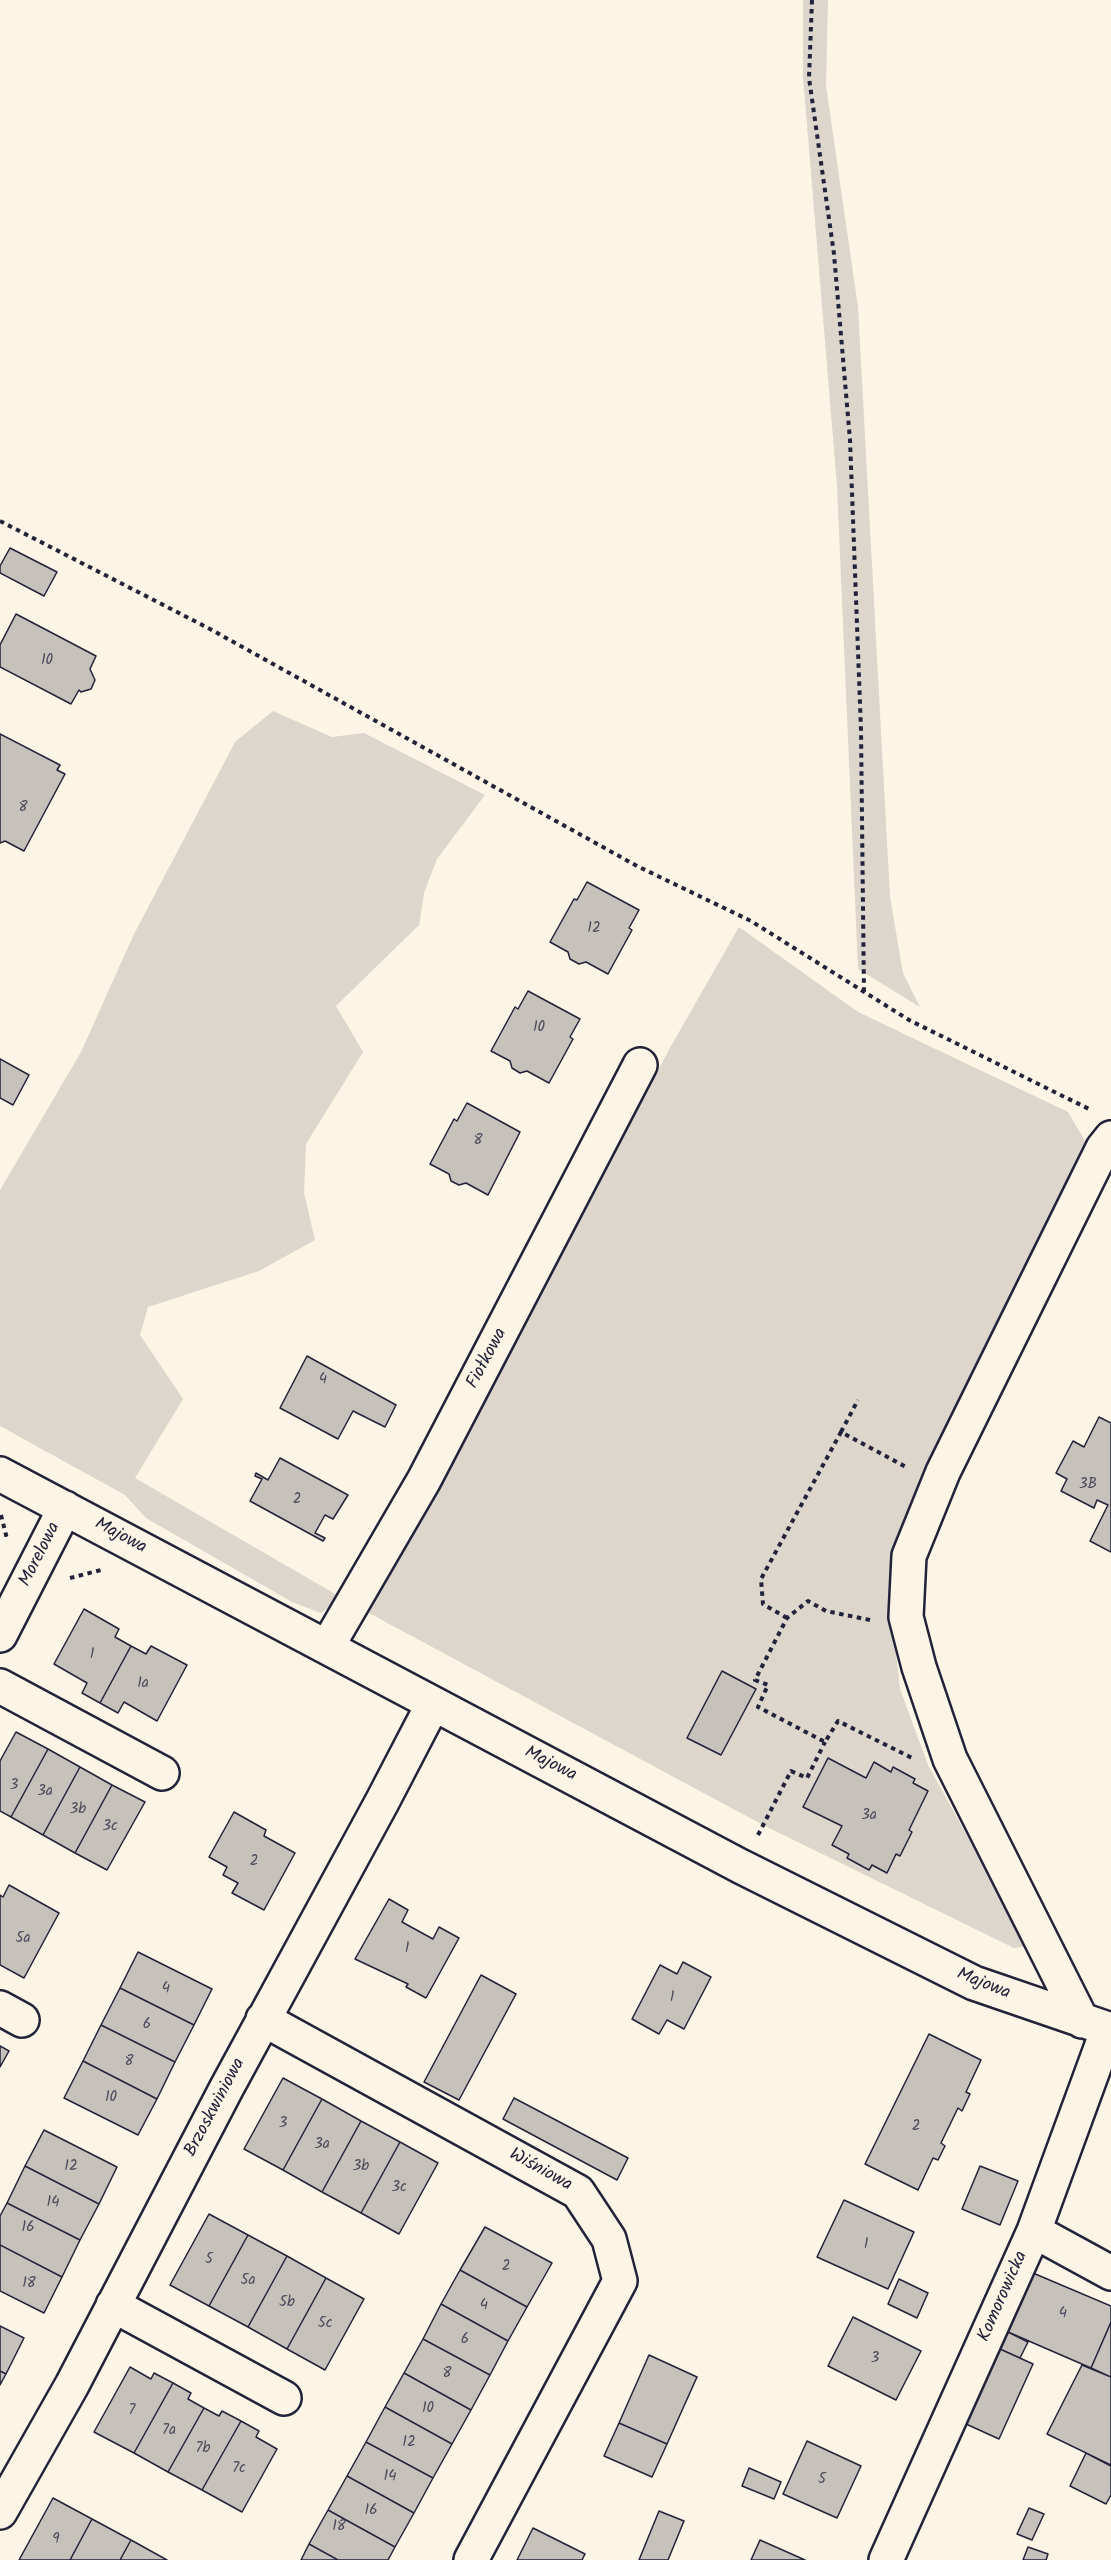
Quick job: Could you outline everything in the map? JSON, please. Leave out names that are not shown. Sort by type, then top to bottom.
[{"type":"street","name":"Fiołkowa","points":[[327,1647],[424,1480],[640,1065]]},
{"type":"street","points":[[1100,2027],[950,1759],[919,1667],[906,1617],[909,1556],[938,1485],[1103,1148],[1106,1126]]},
{"type":"street","name":"Majowa","points":[[0,1474],[740,1866],[974,1983],[1100,2027]]},
{"type":"street","name":"Morelowa","points":[[0,1635],[65,1508]]},
{"type":"street","points":[[0,1686],[162,1773]]},
{"type":"street","name":"Brzoskwiniowa","points":[[0,2512],[113,2305],[263,2019],[382,1803],[433,1704]]},
{"type":"street","name":"Wiśniowa","points":[[263,2019],[578,2192],[609,2239],[620,2281],[471,2560]]},
{"type":"street","name":"Komorowicka","points":[[886,2560],[1034,2231],[1100,2027]]},
{"type":"street","points":[[1034,2231],[1111,2273]]},
{"type":"street","points":[[113,2305],[284,2398]]},
{"type":"path","points":[[812,0],[809,78],[834,254],[850,440],[861,730],[864,994]]},
{"type":"path","points":[[0,521],[210,629],[637,866],[751,921],[864,994],[909,1020],[1106,1126]]},
{"type":"path","points":[[787,1618],[763,1604],[761,1579],[858,1400]]},
{"type":"path","points":[[841,1432],[938,1485]]},
{"type":"path","points":[[825,1742],[758,1707],[768,1685],[755,1680],[787,1618],[808,1601],[826,1611],[876,1621]]},
{"type":"path","points":[[740,1866],[791,1771],[807,1778],[838,1721],[921,1762]]},
{"type":"shaded area","points":[[803,0],[828,0],[826,86],[858,307],[890,897],[903,973],[920,1007],[858,969],[837,486],[803,76]]},
{"type":"shaded area","points":[[273,711],[332,737],[364,733],[485,795],[437,859],[424,893],[419,925],[336,1006],[363,1052],[306,1144],[304,1193],[315,1240],[259,1271],[148,1307],[140,1335],[183,1399],[135,1478],[337,1595],[335,1602],[321,1613],[292,1602],[146,1518],[125,1495],[0,1426],[0,1190],[81,1052],[134,934],[235,742]]},
{"type":"shaded area","points":[[739,927],[858,1012],[1068,1112],[1085,1141],[935,1455],[891,1609],[900,1689],[928,1765],[1028,1946],[1014,1948],[763,1825],[367,1612],[671,1046]]},
{"type":"building","points":[[10,548],[57,572],[44,596],[0,573],[0,566]]},
{"type":"building","points":[[16,614],[96,656],[90,669],[95,680],[91,689],[81,692],[79,690],[71,704],[0,667],[0,645]]},
{"type":"building","points":[[0,734],[60,765],[57,770],[65,774],[24,851],[5,841],[0,843]]},
{"type":"building","points":[[587,882],[639,910],[629,928],[632,930],[608,974],[586,962],[579,964],[570,959],[568,952],[550,942],[574,899],[577,900]]},
{"type":"building","points":[[528,991],[580,1019],[570,1037],[573,1039],[549,1083],[527,1071],[520,1073],[512,1068],[510,1061],[491,1051],[515,1007],[518,1009]]},
{"type":"building","points":[[0,1059],[29,1075],[13,1105],[0,1098]]},
{"type":"building","points":[[467,1103],[520,1132],[488,1195],[466,1183],[459,1185],[451,1181],[449,1174],[430,1164],[454,1119],[457,1121]]},
{"type":"building","points":[[307,1356],[396,1405],[385,1427],[353,1411],[338,1439],[280,1408]]},
{"type":"building","points":[[1099,1417],[1111,1423],[1111,1552],[1090,1541],[1108,1505],[1097,1500],[1094,1508],[1061,1491],[1067,1479],[1056,1473],[1073,1441],[1084,1447]]},
{"type":"building","points":[[280,1458],[348,1495],[333,1519],[325,1515],[315,1533],[325,1538],[323,1541],[250,1501],[262,1479],[255,1476],[256,1473],[268,1480]]},
{"type":"building","points":[[84,1609],[119,1629],[115,1637],[131,1646],[100,1703],[82,1693],[87,1683],[54,1664]]},
{"type":"building","points":[[131,1646],[146,1654],[151,1646],[187,1665],[157,1721],[124,1702],[118,1713],[100,1703]]},
{"type":"building","points":[[722,1671],[756,1689],[721,1755],[687,1738]]},
{"type":"building","points":[[16,1732],[48,1749],[11,1817],[0,1811],[0,1761]]},
{"type":"building","points":[[48,1749],[80,1767],[43,1835],[11,1817]]},
{"type":"building","points":[[828,1758],[866,1778],[874,1762],[891,1772],[893,1767],[915,1779],[913,1783],[928,1791],[909,1830],[912,1832],[900,1856],[896,1854],[887,1873],[872,1865],[869,1870],[847,1858],[849,1854],[832,1845],[842,1826],[803,1807]]},
{"type":"building","points":[[80,1767],[112,1785],[75,1853],[43,1835]]},
{"type":"building","points":[[112,1785],[145,1802],[107,1870],[75,1853]]},
{"type":"building","points":[[234,1812],[266,1830],[264,1836],[295,1853],[264,1910],[232,1893],[238,1883],[223,1875],[227,1867],[209,1857]]},
{"type":"building","points":[[9,1885],[59,1913],[24,1978],[0,1965],[0,1895],[3,1897]]},
{"type":"building","points":[[389,1899],[408,1910],[402,1922],[433,1939],[439,1927],[459,1938],[426,1998],[406,1987],[408,1984],[355,1959]]},
{"type":"building","points":[[138,1952],[212,1989],[194,2025],[120,1988]]},
{"type":"building","points":[[683,1962],[711,1977],[684,2029],[667,2020],[659,2034],[632,2019],[660,1965],[677,1974]]},
{"type":"building","points":[[481,1975],[516,1994],[459,2100],[424,2082]]},
{"type":"building","points":[[120,1988],[194,2025],[175,2062],[101,2025]]},
{"type":"building","points":[[101,2025],[175,2062],[157,2099],[83,2061]]},
{"type":"building","points":[[929,2034],[981,2060],[966,2092],[970,2094],[962,2111],[958,2108],[941,2143],[945,2146],[938,2160],[933,2158],[918,2190],[865,2164]]},
{"type":"building","points":[[0,2046],[9,2051],[0,2067]]},
{"type":"building","points":[[83,2061],[157,2099],[138,2135],[64,2098]]},
{"type":"building","points":[[283,2078],[322,2099],[283,2170],[244,2149]]},
{"type":"building","points":[[514,2098],[628,2158],[617,2180],[503,2119]]},
{"type":"building","points":[[322,2099],[361,2121],[322,2192],[283,2170]]},
{"type":"building","points":[[361,2121],[400,2142],[361,2213],[322,2192]]},
{"type":"building","points":[[44,2130],[117,2167],[99,2204],[25,2166]]},
{"type":"building","points":[[400,2142],[438,2163],[399,2234],[361,2213]]},
{"type":"building","points":[[25,2166],[99,2204],[80,2240],[7,2203]]},
{"type":"building","points":[[980,2166],[1018,2181],[1000,2225],[962,2209]]},
{"type":"building","points":[[844,2200],[914,2232],[888,2289],[817,2257]]},
{"type":"building","points":[[7,2203],[80,2240],[62,2277],[0,2245],[0,2216]]},
{"type":"building","points":[[209,2214],[248,2235],[209,2306],[170,2285]]},
{"type":"building","points":[[485,2227],[552,2263],[527,2307],[460,2270]]},
{"type":"building","points":[[248,2235],[287,2256],[248,2327],[209,2306]]},
{"type":"building","points":[[0,2245],[62,2277],[44,2313],[0,2291]]},
{"type":"building","points":[[287,2256],[326,2278],[287,2349],[248,2327]]},
{"type":"building","points":[[460,2270],[527,2307],[508,2341],[441,2304]]},
{"type":"building","points":[[1033,2273],[1111,2306],[1111,2322],[1091,2368],[1008,2332]]},
{"type":"building","points":[[326,2278],[364,2299],[325,2370],[287,2349]]},
{"type":"building","points":[[899,2279],[928,2293],[917,2318],[888,2304]]},
{"type":"building","points":[[441,2304],[508,2341],[490,2375],[423,2339]]},
{"type":"building","points":[[853,2317],[921,2351],[896,2400],[828,2366]]},
{"type":"building","points":[[1111,2322],[1111,2377],[1091,2368]]},
{"type":"building","points":[[0,2326],[24,2338],[6,2374],[0,2371]]},
{"type":"building","points":[[1008,2332],[1028,2342],[1020,2358],[1000,2349]]},
{"type":"building","points":[[423,2339],[490,2375],[471,2410],[404,2373]]},
{"type":"building","points":[[1000,2349],[1033,2364],[999,2439],[966,2424]]},
{"type":"building","points":[[649,2355],[697,2377],[667,2444],[619,2423]]},
{"type":"building","points":[[1082,2365],[1111,2377],[1111,2465],[1047,2434]]},
{"type":"building","points":[[130,2367],[151,2379],[154,2373],[173,2383],[134,2453],[94,2432]]},
{"type":"building","points":[[0,2371],[6,2374],[0,2385]]},
{"type":"building","points":[[404,2373],[471,2410],[452,2444],[385,2407]]},
{"type":"building","points":[[173,2383],[191,2393],[188,2399],[204,2408],[168,2472],[134,2453]]},
{"type":"building","points":[[385,2407],[452,2444],[433,2478],[366,2442]]},
{"type":"building","points":[[204,2408],[219,2416],[222,2411],[241,2421],[202,2490],[168,2472]]},
{"type":"building","points":[[241,2421],[259,2431],[256,2437],[277,2449],[242,2512],[202,2490]]},
{"type":"building","points":[[619,2423],[667,2444],[652,2477],[604,2456]]},
{"type":"building","points":[[807,2441],[861,2466],[837,2518],[783,2494]]},
{"type":"building","points":[[366,2442],[433,2478],[414,2513],[347,2476]]},
{"type":"building","points":[[1086,2453],[1111,2466],[1111,2495],[1106,2504],[1070,2486]]},
{"type":"building","points":[[749,2468],[781,2482],[774,2499],[742,2486]]},
{"type":"building","points":[[347,2476],[414,2513],[395,2547],[328,2510]]},
{"type":"building","points":[[53,2498],[92,2519],[70,2560],[19,2560]]},
{"type":"building","points":[[1029,2508],[1044,2514],[1032,2540],[1017,2534]]},
{"type":"building","points":[[328,2510],[395,2547],[388,2560],[338,2560],[309,2544]]},
{"type":"building","points":[[659,2511],[684,2521],[668,2560],[639,2560]]},
{"type":"building","points":[[92,2519],[131,2540],[120,2560],[70,2560]]},
{"type":"building","points":[[533,2528],[585,2554],[582,2560],[517,2560]]},
{"type":"building","points":[[131,2540],[167,2560],[120,2560]]},
{"type":"building","points":[[760,2540],[805,2560],[751,2560]]},
{"type":"building","points":[[309,2544],[338,2560],[301,2560]]},
{"type":"building","points":[[1028,2547],[1048,2554],[1046,2560],[1023,2560]]}]
